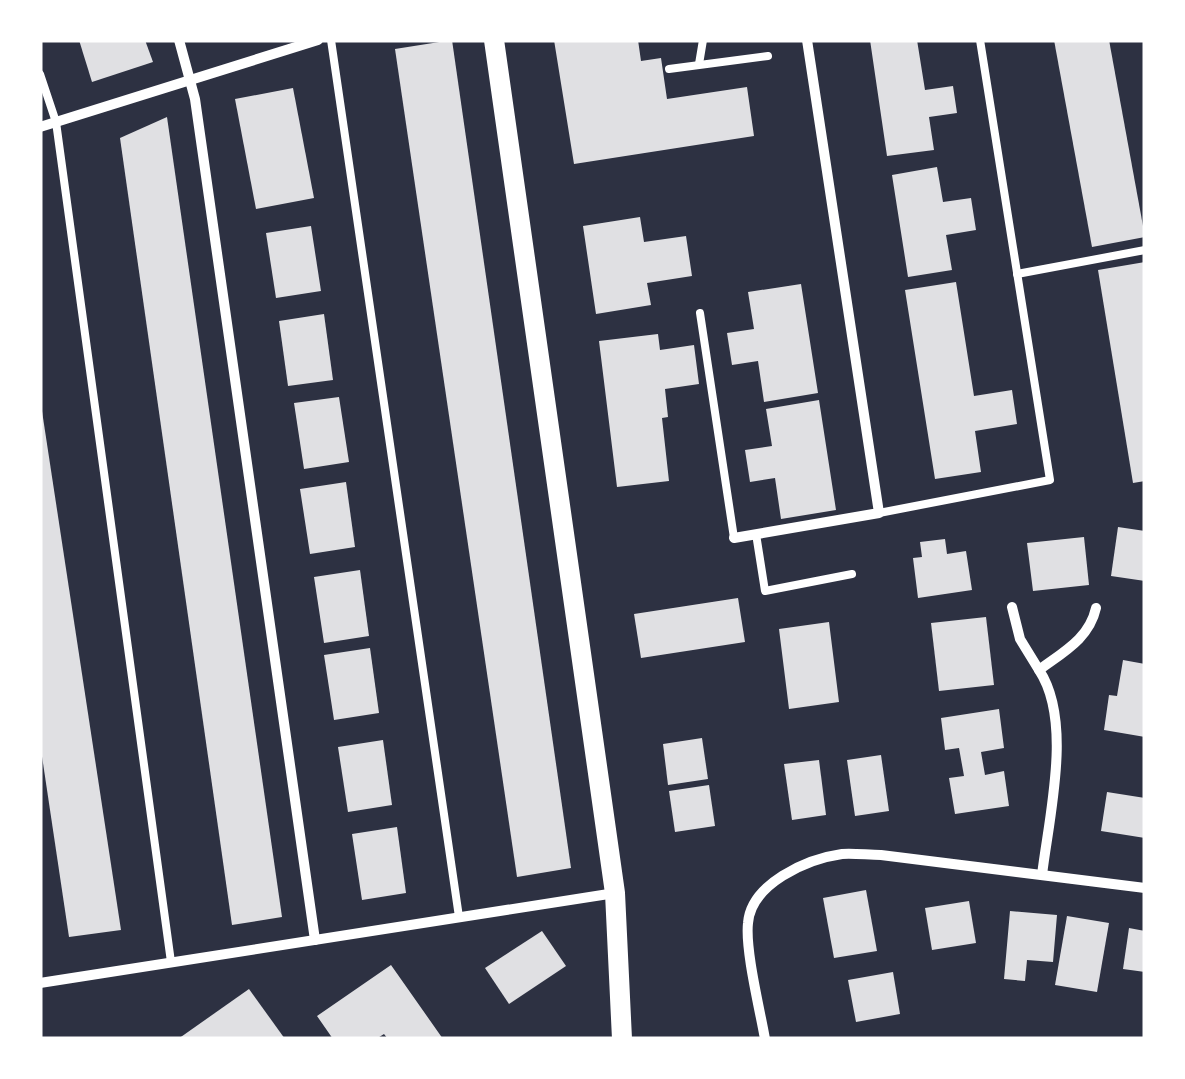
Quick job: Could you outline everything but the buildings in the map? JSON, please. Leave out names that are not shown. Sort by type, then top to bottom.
[{"type":"main road","points":[[494,40],[615,893],[622,1039]]},
{"type":"main road","points":[[609,1039],[619,978]]},
{"type":"street","points":[[180,40],[191,78],[314,940]]},
{"type":"street","points":[[40,127],[318,40]]},
{"type":"street","points":[[734,538],[879,514],[807,40]]},
{"type":"street","points":[[1012,608],[1020,639],[1048,684],[1058,736],[1042,876]]},
{"type":"street","points":[[1039,670],[1083,637],[1093,623],[1096,608]]},
{"type":"street","points":[[765,1039],[747,926],[753,902],[783,876],[811,863],[842,854],[880,855],[1145,888]]},
{"type":"street","points":[[40,982],[615,893]]},
{"type":"lane","points":[[331,40],[459,917]]},
{"type":"lane","points":[[699,64],[703,40]]},
{"type":"lane","points":[[879,514],[1050,480],[980,40]]},
{"type":"lane","points":[[669,69],[768,56]]},
{"type":"lane","points":[[40,74],[56,122],[172,962]]},
{"type":"lane","points":[[1017,274],[1145,250]]},
{"type":"lane","points":[[700,312],[734,538]]},
{"type":"lane","points":[[756,534],[764,590],[852,574]]}]
